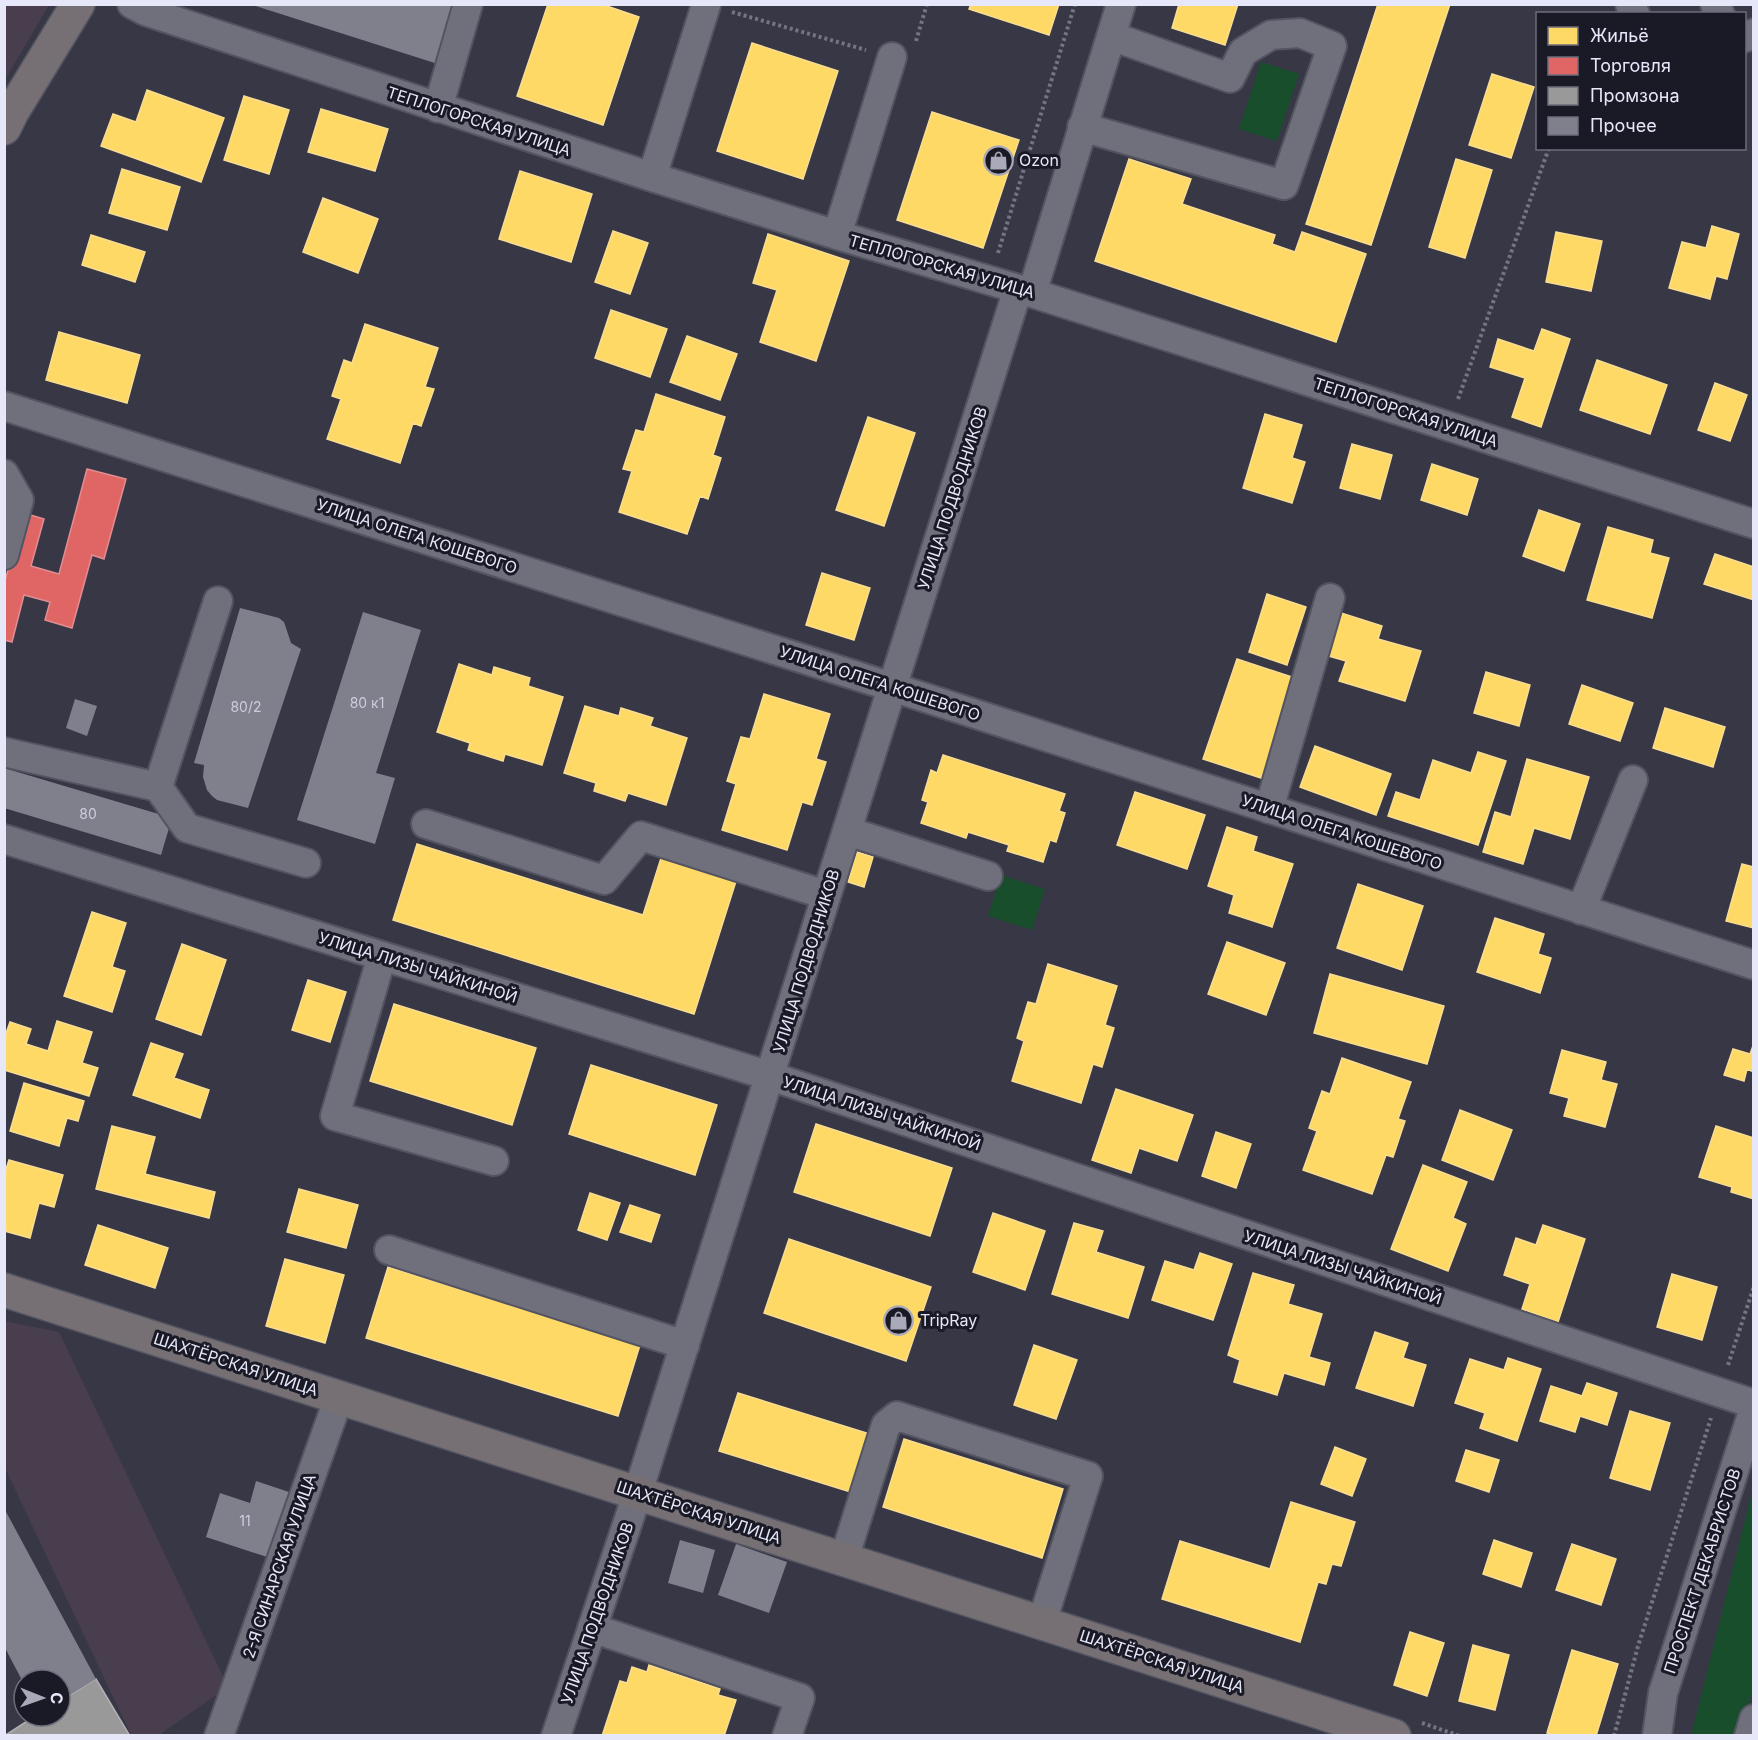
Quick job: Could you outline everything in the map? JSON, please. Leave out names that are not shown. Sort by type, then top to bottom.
[{"type":"main road","points":[[4,128],[78,4]]},
{"type":"main road","name":"ШАХТЁРСКАЯ УЛИЦА","points":[[4,1290],[1394,1736]]},
{"type":"street","name":"ТЕПЛОГОРСКАЯ УЛИЦА","points":[[132,4],[145,11],[652,177],[1025,291],[1754,524]]},
{"type":"street","points":[[438,108],[468,4]]},
{"type":"street","name":"УЛИЦА ПОДВОДНИКОВ","points":[[556,1736],[638,1492],[892,687],[1082,127],[1121,4]]},
{"type":"street","points":[[652,177],[706,5]]},
{"type":"street","points":[[1082,127],[1284,185],[1332,46],[1300,33],[1271,34],[1243,52],[1230,78],[1111,36]]},
{"type":"street","points":[[837,235],[892,57]]},
{"type":"street","name":"УЛИЦА ОЛЕГА КОШЕВОГО","points":[[4,406],[892,687],[1754,965]]},
{"type":"street","points":[[4,474],[19,500],[4,555]]},
{"type":"street","points":[[1269,808],[1330,598]]},
{"type":"street","points":[[158,787],[218,601]]},
{"type":"street","points":[[4,752],[158,787],[187,828],[306,863]]},
{"type":"street","points":[[1581,910],[1633,780]]},
{"type":"street","points":[[426,824],[604,880],[641,836],[826,895]]},
{"type":"street","points":[[846,831],[988,876]]},
{"type":"street","name":"УЛИЦА ЛИЗЫ ЧАЙКИНОЙ","points":[[4,839],[770,1076],[1720,1392],[1754,1406]]},
{"type":"street","points":[[382,956],[335,1116],[494,1161]]},
{"type":"street","points":[[389,1250],[685,1345]]},
{"type":"street","name":"2-Я СИНАРСКАЯ УЛИЦА","points":[[219,1736],[339,1396]]},
{"type":"street","name":"ПРОСПЕКТ ДЕКАБРИСТОВ","points":[[1657,1736],[1663,1693],[1754,1406]]},
{"type":"street","points":[[844,1559],[886,1425],[897,1416],[1077,1472],[1088,1476],[1042,1622]]},
{"type":"street","points":[[592,1628],[800,1698],[787,1736]]},
{"type":"street","points":[[1749,1736],[1754,1719]]},
{"type":"path","points":[[706,5],[910,62],[927,4]]},
{"type":"path","points":[[989,280],[1075,4]]},
{"type":"path","points":[[1448,426],[1548,150]]},
{"type":"path","points":[[1614,1736],[1638,1646],[1754,1286]]},
{"type":"shaded area","points":[[4,5],[49,5],[5,80]]},
{"type":"shaded area","points":[[4,1321],[59,1332],[228,1687],[159,1735],[131,1735],[5,1468]]},
{"type":"green space","points":[[1261,62],[1299,74],[1277,141],[1239,129]]},
{"type":"green space","points":[[1001,875],[1045,889],[1032,930],[988,916]]},
{"type":"green space","points":[[1753,1488],[1753,1687],[1741,1735],[1691,1736]]},
{"type":"building: Жильё","points":[[548,4],[601,4],[639,17],[603,125],[517,96]]},
{"type":"building: Жильё","points":[[971,4],[1059,4],[1049,35],[969,9]]},
{"type":"building: Жильё","points":[[1179,4],[1238,4],[1225,45],[1172,28]]},
{"type":"building: Жильё","points":[[1378,4],[1450,4],[1371,245],[1306,224]]},
{"type":"building: Жильё","points":[[752,43],[838,71],[803,179],[717,151]]},
{"type":"building: Жильё","points":[[1492,74],[1534,87],[1511,158],[1469,145]]},
{"type":"building: Жильё","points":[[147,90],[224,118],[201,182],[101,146],[113,114],[136,122]]},
{"type":"building: Жильё","points":[[244,96],[289,110],[269,174],[224,160]]},
{"type":"building: Жильё","points":[[321,109],[388,129],[375,171],[308,152]]},
{"type":"building: Жильё","points":[[932,112],[1019,140],[983,248],[897,220]]},
{"type":"building: Жильё","points":[[1129,159],[1191,179],[1182,204],[1275,235],[1272,244],[1295,252],[1302,232],[1366,254],[1336,342],[1095,261]]},
{"type":"building: Жильё","points":[[1456,159],[1492,170],[1465,258],[1429,247]]},
{"type":"building: Жильё","points":[[122,169],[180,187],[167,230],[109,213]]},
{"type":"building: Жильё","points":[[520,171],[592,194],[571,262],[499,239]]},
{"type":"building: Жильё","points":[[323,198],[378,219],[358,273],[303,252]]},
{"type":"building: Жильё","points":[[1712,226],[1739,234],[1727,279],[1716,276],[1710,299],[1669,288],[1682,242],[1706,248]]},
{"type":"building: Жильё","points":[[613,231],[648,243],[630,294],[595,282]]},
{"type":"building: Жильё","points":[[1556,232],[1602,241],[1591,291],[1546,282]]},
{"type":"building: Жильё","points":[[768,234],[849,261],[816,361],[760,342],[777,290],[753,283]]},
{"type":"building: Жильё","points":[[91,235],[145,252],[135,282],[82,265]]},
{"type":"building: Жильё","points":[[611,310],[667,329],[650,377],[595,358]]},
{"type":"building: Жильё","points":[[365,324],[438,348],[425,387],[434,389],[421,426],[413,423],[400,463],[327,439],[341,399],[332,396],[344,360],[352,363]]},
{"type":"building: Жильё","points":[[1542,329],[1570,339],[1541,427],[1512,417],[1525,378],[1490,367],[1498,339],[1534,351]]},
{"type":"building: Жильё","points":[[59,332],[140,355],[127,403],[46,380]]},
{"type":"building: Жильё","points":[[687,336],[737,354],[720,400],[670,382]]},
{"type":"building: Жильё","points":[[1597,360],[1667,385],[1650,434],[1580,410]]},
{"type":"building: Жильё","points":[[1715,383],[1747,395],[1730,441],[1698,430]]},
{"type":"building: Жильё","points":[[656,394],[725,417],[713,455],[721,458],[708,499],[700,496],[687,534],[619,512],[632,471],[623,469],[636,430],[644,432]]},
{"type":"building: Жильё","points":[[1265,414],[1302,425],[1292,458],[1305,462],[1292,503],[1243,488]]},
{"type":"building: Жильё","points":[[868,417],[915,433],[884,526],[836,510]]},
{"type":"building: Жильё","points":[[1352,444],[1392,455],[1380,499],[1340,488]]},
{"type":"building: Жильё","points":[[1432,464],[1478,479],[1467,515],[1421,500]]},
{"type":"building: Жильё","points":[[1539,510],[1580,524],[1564,571],[1523,556]]},
{"type":"building: Жильё","points":[[1608,527],[1653,540],[1650,553],[1669,558],[1652,618],[1587,600]]},
{"type":"building: Жильё","points":[[1715,554],[1754,567],[1754,600],[1704,584]]},
{"type":"building: Жильё","points":[[822,573],[870,588],[854,640],[806,625]]},
{"type":"building: Жильё","points":[[1267,594],[1306,607],[1287,665],[1249,652]]},
{"type":"building: Жильё","points":[[1338,612],[1382,626],[1378,639],[1421,651],[1405,701],[1339,681],[1346,661],[1325,655]]},
{"type":"building: Жильё","points":[[1237,659],[1298,679],[1264,779],[1203,759]]},
{"type":"building: Жильё","points":[[459,664],[492,675],[494,667],[530,678],[528,686],[563,697],[542,765],[505,754],[503,761],[468,750],[470,743],[437,732]]},
{"type":"building: Жильё","points":[[1486,672],[1530,685],[1519,726],[1474,713]]},
{"type":"building: Жильё","points":[[1582,685],[1633,703],[1620,741],[1569,724]]},
{"type":"building: Жильё","points":[[764,694],[830,714],[816,759],[826,762],[812,805],[802,802],[787,850],[722,830],[736,784],[727,781],[741,737],[750,739]]},
{"type":"building: Жильё","points":[[585,706],[619,716],[621,708],[653,718],[650,726],[687,738],[666,805],[628,793],[625,801],[594,791],[596,783],[564,773]]},
{"type":"building: Жильё","points":[[1665,708],[1725,727],[1713,767],[1653,748]]},
{"type":"building: Жильё","points":[[1315,746],[1391,774],[1376,815],[1300,787]]},
{"type":"building: Жильё","points":[[1478,752],[1506,761],[1478,845],[1388,816],[1396,792],[1420,800],[1433,760],[1471,773]]},
{"type":"building: Жильё","points":[[943,755],[1065,794],[1059,811],[1065,813],[1056,842],[1050,840],[1043,862],[1007,851],[1009,845],[968,832],[966,838],[921,823],[928,802],[922,800],[931,770],[937,773]]},
{"type":"building: Жильё","points":[[1527,759],[1589,777],[1570,839],[1534,828],[1523,864],[1483,852],[1495,812],[1511,817]]},
{"type":"building: Жильё","points":[[1135,792],[1205,815],[1187,869],[1117,845]]},
{"type":"building: Жильё","points":[[1227,827],[1257,837],[1253,851],[1293,864],[1272,927],[1229,913],[1234,895],[1208,886]]},
{"type":"building: Жильё","points":[[417,844],[643,915],[662,855],[737,878],[694,1014],[393,920]]},
{"type":"building: Жильё","points":[[857,852],[873,857],[864,887],[848,882]]},
{"type":"building: Жильё","points":[[1742,864],[1754,867],[1754,928],[1726,921]]},
{"type":"building: Жильё","points":[[1358,884],[1423,906],[1402,970],[1337,948]]},
{"type":"building: Жильё","points":[[92,912],[126,923],[112,967],[125,971],[112,1012],[64,996]]},
{"type":"building: Жильё","points":[[1495,918],[1544,934],[1538,954],[1551,958],[1540,993],[1477,972]]},
{"type":"building: Жильё","points":[[1227,942],[1285,963],[1266,1015],[1208,994]]},
{"type":"building: Жильё","points":[[182,944],[226,960],[201,1035],[156,1019]]},
{"type":"building: Жильё","points":[[1048,964],[1117,986],[1105,1025],[1114,1028],[1102,1067],[1093,1064],[1081,1103],[1012,1081],[1024,1041],[1017,1038],[1028,1002],[1036,1004]]},
{"type":"building: Жильё","points":[[1330,974],[1444,1006],[1427,1064],[1314,1033]]},
{"type":"building: Жильё","points":[[308,980],[346,992],[330,1042],[292,1030]]},
{"type":"building: Жильё","points":[[394,1004],[536,1048],[512,1125],[370,1081]]},
{"type":"building: Жильё","points":[[57,1021],[92,1032],[82,1063],[98,1068],[89,1096],[4,1070],[4,1039],[10,1022],[31,1029],[26,1044],[48,1051]]},
{"type":"building: Жильё","points":[[151,1043],[183,1054],[174,1078],[209,1090],[200,1118],[133,1095]]},
{"type":"building: Жильё","points":[[1754,1043],[1754,1072],[1747,1069],[1744,1081],[1724,1075],[1733,1049],[1750,1054]]},
{"type":"building: Жильё","points":[[1562,1050],[1606,1062],[1601,1080],[1617,1084],[1605,1127],[1564,1116],[1569,1098],[1550,1093]]},
{"type":"building: Жильё","points":[[1342,1058],[1411,1082],[1398,1119],[1405,1121],[1393,1157],[1386,1155],[1372,1194],[1303,1170],[1317,1131],[1309,1128],[1322,1091],[1330,1094]]},
{"type":"building: Жильё","points":[[591,1065],[717,1105],[695,1175],[569,1134]]},
{"type":"building: Жильё","points":[[24,1083],[84,1101],[78,1121],[67,1118],[59,1146],[10,1131]]},
{"type":"building: Жильё","points":[[1116,1089],[1193,1115],[1177,1161],[1139,1148],[1131,1173],[1092,1160]]},
{"type":"building: Жильё","points":[[1460,1110],[1512,1130],[1493,1180],[1442,1160]]},
{"type":"building: Жильё","points":[[816,1124],[952,1168],[930,1236],[794,1192]]},
{"type":"building: Жильё","points":[[112,1126],[155,1137],[145,1174],[215,1192],[209,1218],[96,1189]]},
{"type":"building: Жильё","points":[[1716,1126],[1754,1138],[1754,1199],[1731,1192],[1732,1187],[1699,1177]]},
{"type":"building: Жильё","points":[[1216,1132],[1251,1144],[1236,1188],[1202,1176]]},
{"type":"building: Жильё","points":[[9,1160],[63,1175],[54,1207],[39,1203],[30,1238],[4,1231],[4,1175]]},
{"type":"building: Жильё","points":[[1423,1165],[1467,1182],[1453,1218],[1466,1224],[1448,1271],[1391,1249]]},
{"type":"building: Жильё","points":[[299,1189],[358,1205],[346,1248],[287,1232]]},
{"type":"building: Жильё","points":[[590,1193],[620,1203],[607,1240],[578,1230]]},
{"type":"building: Жильё","points":[[630,1205],[660,1215],[651,1242],[620,1232]]},
{"type":"building: Жильё","points":[[993,1213],[1045,1231],[1025,1290],[973,1272]]},
{"type":"building: Жильё","points":[[1074,1223],[1103,1231],[1096,1252],[1144,1267],[1128,1318],[1052,1294]]},
{"type":"building: Жильё","points":[[98,1225],[168,1248],[155,1288],[85,1265]]},
{"type":"building: Жильё","points":[[1543,1225],[1585,1239],[1558,1322],[1522,1309],[1530,1284],[1504,1275],[1516,1238],[1536,1245]]},
{"type":"building: Жильё","points":[[789,1239],[931,1287],[906,1361],[764,1313]]},
{"type":"building: Жильё","points":[[1200,1253],[1232,1264],[1213,1320],[1152,1300],[1165,1261],[1194,1270]]},
{"type":"building: Жильё","points":[[285,1259],[344,1275],[325,1343],[266,1326]]},
{"type":"building: Жильё","points":[[388,1267],[640,1345],[618,1416],[366,1338]]},
{"type":"building: Жильё","points":[[1253,1273],[1294,1285],[1288,1304],[1322,1314],[1309,1357],[1330,1363],[1324,1385],[1284,1373],[1277,1395],[1234,1382],[1240,1360],[1228,1355]]},
{"type":"building: Жильё","points":[[1672,1274],[1717,1287],[1702,1340],[1657,1327]]},
{"type":"building: Жильё","points":[[1375,1332],[1408,1343],[1403,1358],[1426,1365],[1413,1406],[1356,1388]]},
{"type":"building: Жильё","points":[[1034,1345],[1077,1360],[1056,1419],[1014,1405]]},
{"type":"building: Жильё","points":[[1508,1358],[1541,1369],[1517,1441],[1480,1428],[1485,1413],[1455,1403],[1470,1359],[1504,1370]]},
{"type":"building: Жильё","points":[[1587,1383],[1617,1393],[1607,1425],[1580,1416],[1575,1432],[1540,1421],[1551,1386],[1582,1396]]},
{"type":"building: Жильё","points":[[738,1393],[873,1435],[854,1493],[719,1451]]},
{"type":"building: Жильё","points":[[1630,1411],[1670,1423],[1650,1490],[1610,1478]]},
{"type":"building: Жильё","points":[[904,1439],[1063,1489],[1042,1558],[883,1507]]},
{"type":"building: Жильё","points":[[1335,1447],[1366,1459],[1352,1496],[1321,1484]]},
{"type":"building: Жильё","points":[[1466,1450],[1499,1460],[1489,1492],[1456,1481]]},
{"type":"building: Жильё","points":[[1291,1502],[1355,1522],[1341,1566],[1332,1564],[1326,1584],[1318,1582],[1300,1642],[1162,1599],[1180,1541],[1270,1569]]},
{"type":"building: Жильё","points":[[1494,1540],[1532,1553],[1521,1587],[1483,1574]]},
{"type":"building: Жильё","points":[[1572,1544],[1616,1559],[1601,1605],[1556,1590]]},
{"type":"building: Жильё","points":[[1410,1632],[1444,1643],[1427,1696],[1394,1685]]},
{"type":"building: Жильё","points":[[1473,1645],[1509,1655],[1495,1710],[1459,1701]]},
{"type":"building: Жильё","points":[[1572,1650],[1618,1664],[1596,1736],[1556,1736],[1547,1733]]},
{"type":"building: Жильё","points":[[649,1665],[720,1689],[718,1695],[736,1700],[724,1736],[602,1736],[620,1681],[627,1683],[632,1667],[647,1672]]},
{"type":"building: Торговля","points":[[87,469],[126,479],[104,559],[92,555],[72,628],[45,620],[50,602],[24,595],[12,642],[4,640],[4,584],[24,513],[44,519],[31,566],[59,574]]},
{"type":"building: Промзона","points":[[96,1679],[130,1736],[4,1736],[16,1728],[72,1728],[72,1694]]},
{"type":"building: Прочее","points":[[249,4],[460,4],[441,65]]},
{"type":"building: Прочее","points":[[240,608],[279,618],[284,622],[291,643],[301,649],[248,808],[217,800],[212,796],[207,790],[203,777],[204,765],[194,763]]},
{"type":"building: Прочее","points":[[363,612],[421,630],[376,773],[395,778],[375,844],[297,820]]},
{"type":"building: Прочее","points":[[75,699],[97,706],[87,736],[66,728]]},
{"type":"building: Прочее","points":[[4,768],[172,818],[161,855],[4,808]]},
{"type":"building: Прочее","points":[[256,1481],[289,1492],[267,1557],[206,1537],[220,1493],[250,1503]]},
{"type":"building: Прочее","points":[[4,1508],[96,1679],[72,1694],[72,1668],[16,1668],[4,1646]]},
{"type":"building: Прочее","points":[[680,1540],[715,1550],[703,1593],[668,1583]]},
{"type":"building: Прочее","points":[[736,1544],[787,1562],[769,1613],[718,1595]]},
{"type":"place","name":"Ozon","points":[[998,160]]},
{"type":"place","name":"TripRay","points":[[899,1320]]}]
